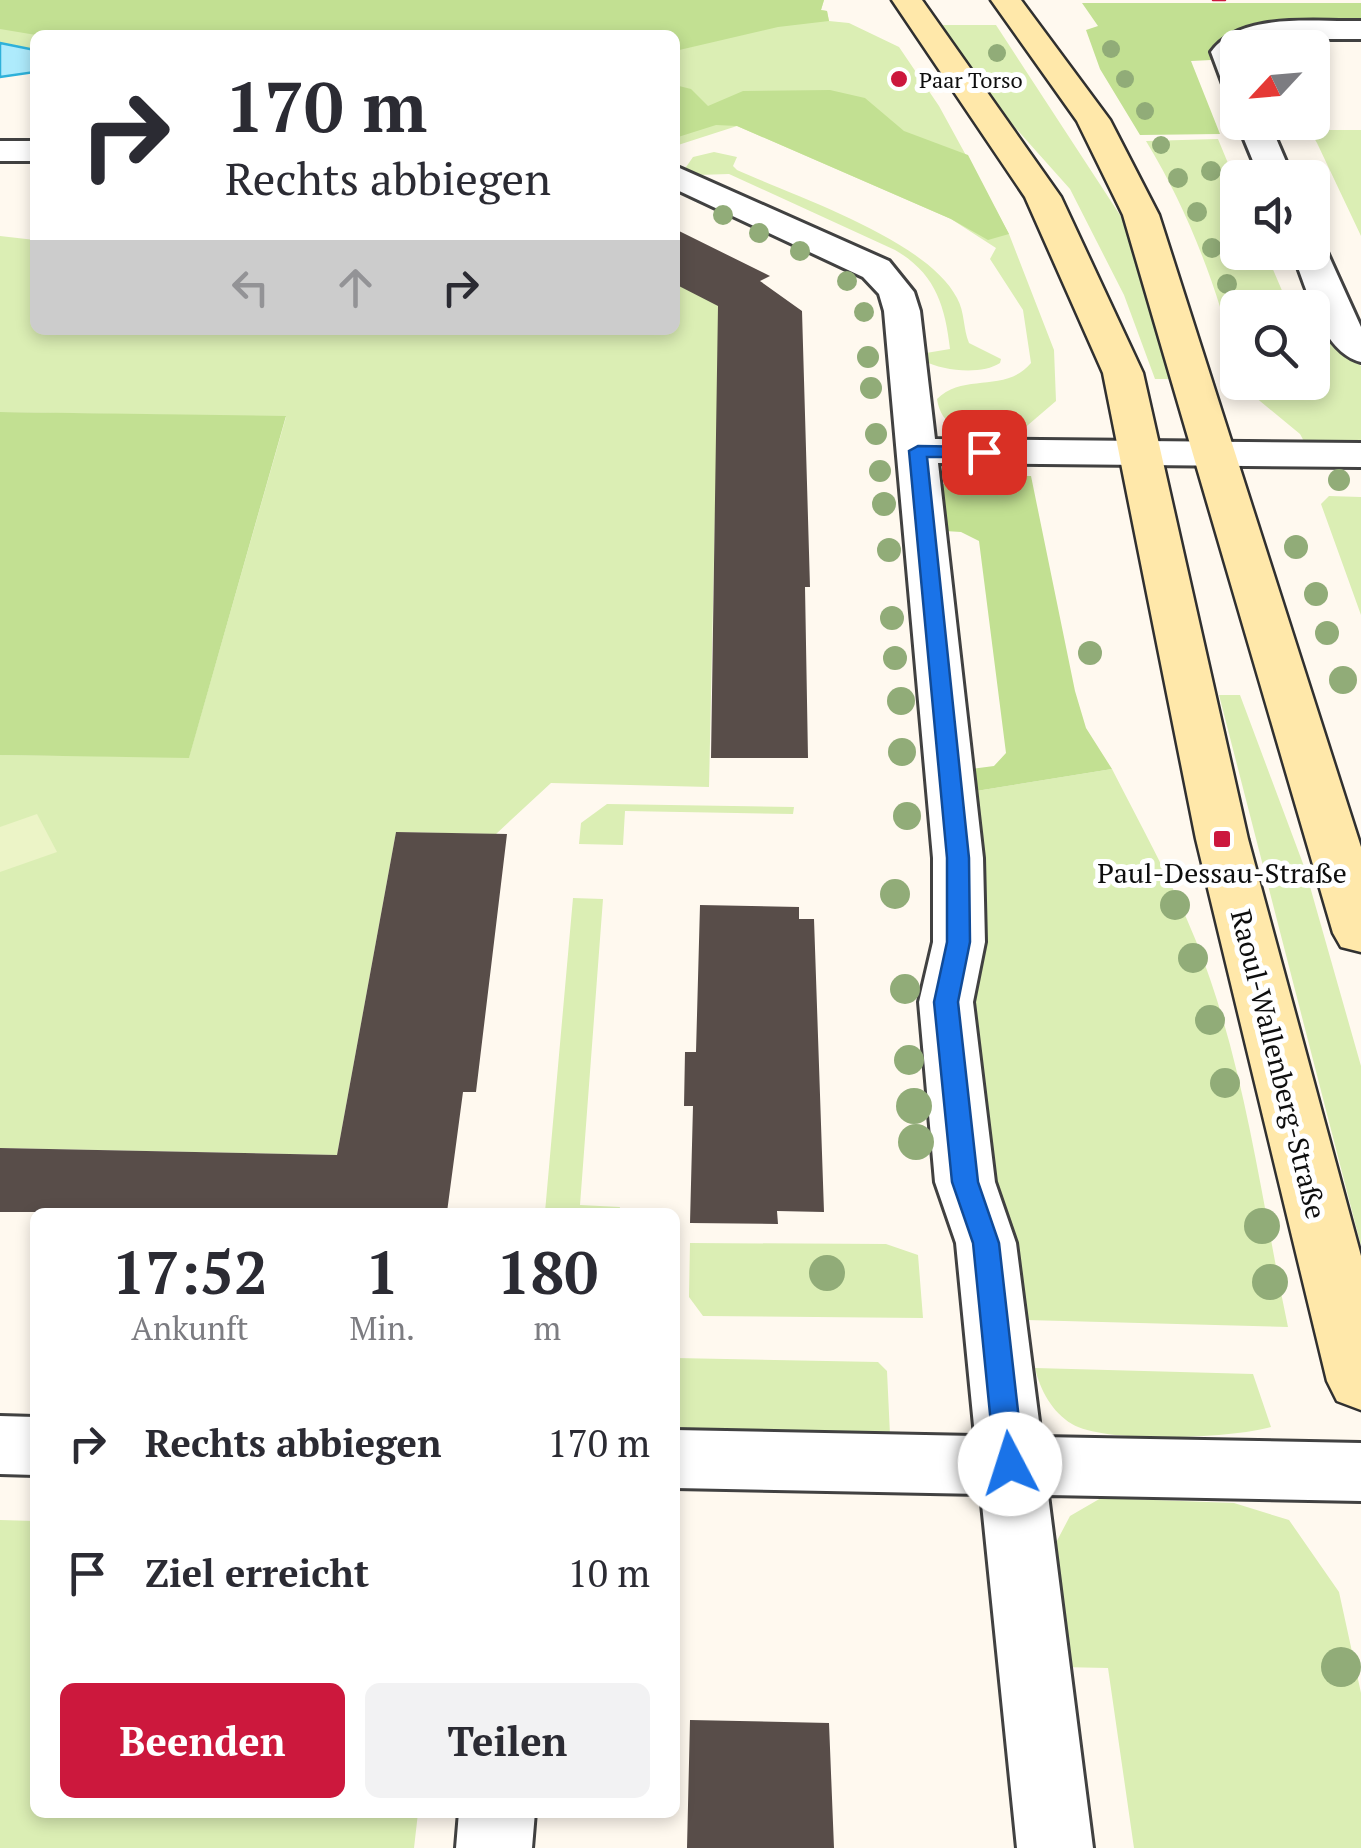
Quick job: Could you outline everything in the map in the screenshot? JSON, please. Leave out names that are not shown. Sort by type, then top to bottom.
[{"type":"main road","name":"Raoul-Wallenberg-Straße","points":[[906,0],[1043,197],[1114,346],[1126,386],[1222,839],[1361,1381]]},
{"type":"main road","points":[[1006,0],[1093,120],[1141,215],[1361,932]]},
{"type":"street","points":[[1330,31],[1361,30]]},
{"type":"street","points":[[0,151],[30,151]]},
{"type":"street","points":[[680,178],[876,269],[896,292],[902,311],[958,858],[958,942],[946,1002],[965,1182],[986,1243],[1055,1848]]},
{"type":"street","points":[[1318,270],[1348,336],[1361,351]]},
{"type":"street","points":[[918,451],[1361,456]]},
{"type":"street","points":[[0,1445],[30,1446]]},
{"type":"street","points":[[680,1459],[1361,1472]]},
{"type":"street","points":[[494,1848],[496,1818]]},
{"type":"green space","points":[[0,0],[824,0],[821,10],[827,11],[829,21],[849,23],[899,47],[939,106],[1009,234],[1054,350],[1056,401],[1021,431],[969,431],[948,422],[937,399],[948,391],[1009,378],[1031,363],[1023,310],[990,259],[996,248],[951,219],[737,126],[680,144],[680,30],[30,30],[30,49],[0,43]]},
{"type":"green space","points":[[0,0],[824,0],[821,10],[827,11],[829,21],[778,27],[680,50],[680,30],[30,30],[30,34],[0,29]]},
{"type":"green space","points":[[1082,3],[1361,3],[1361,18],[1297,19],[1300,26],[1220,30],[1220,42],[1213,47],[1211,60],[1191,61],[1220,134],[1140,135],[1100,69],[1086,30],[1098,26]]},
{"type":"green space","points":[[942,25],[996,25],[1120,215],[1136,254],[1170,379],[1155,379],[1124,295],[1070,189],[1003,114]]},
{"type":"green space","points":[[680,86],[691,89],[708,106],[743,91],[830,90],[865,98],[904,131],[968,155],[1009,234],[988,240],[951,219],[737,126],[716,125],[680,136]]},
{"type":"green space","points":[[1330,130],[1361,130],[1361,236],[1330,170],[1330,160],[1325,160],[1315,140],[1330,140]]},
{"type":"green space","points":[[1218,139],[1227,160],[1220,160],[1220,270],[1273,270],[1282,290],[1220,290],[1220,308],[1176,195],[1146,141]]},
{"type":"green space","points":[[714,152],[737,157],[733,166],[737,170],[858,222],[918,257],[957,298],[969,343],[1001,359],[1000,363],[962,370],[924,361],[926,353],[950,349],[941,304],[920,269],[895,250],[729,174],[697,175],[684,170],[693,157]]},
{"type":"green space","points":[[0,236],[30,239],[30,335],[680,335],[680,286],[725,305],[715,513],[709,787],[551,783],[496,834],[396,832],[337,1155],[0,1148],[0,755],[189,757],[286,417],[0,412]]},
{"type":"green space","points":[[1330,341],[1361,366],[1361,445],[1306,445],[1300,434],[1259,400],[1330,400]]},
{"type":"green space","points":[[0,412],[286,416],[189,758],[0,755]]},
{"type":"green space","points":[[961,475],[1031,476],[1075,691],[1086,728],[1112,769],[970,792],[971,769],[994,766],[1006,753],[979,541],[961,532],[945,531],[940,484],[955,484]]},
{"type":"green space","points":[[1329,496],[1361,497],[1361,615],[1321,504]]},
{"type":"green space","points":[[1219,695],[1240,695],[1305,869],[1361,1066],[1361,1246]]},
{"type":"green space","points":[[1112,769],[1177,897],[1213,987],[1240,1083],[1288,1327],[1026,1320],[1013,1242],[981,1142],[970,1035],[970,792]]},
{"type":"green space","points":[[607,804],[794,807],[793,814],[625,811],[623,845],[579,844],[581,823]]},
{"type":"green space","points":[[37,814],[57,852],[0,872],[0,827]]},
{"type":"green space","points":[[573,898],[603,899],[580,1205],[620,1207],[545,1208]]},
{"type":"green space","points":[[690,1243],[886,1244],[918,1255],[923,1318],[703,1316],[689,1297]]},
{"type":"green space","points":[[680,1358],[878,1362],[887,1371],[890,1435],[680,1431]]},
{"type":"green space","points":[[1035,1368],[1253,1374],[1271,1427],[1170,1437],[1088,1430],[1072,1424],[1053,1407]]},
{"type":"green space","points":[[1101,1498],[1234,1503],[1289,1520],[1339,1592],[1361,1693],[1361,1848],[1134,1848],[1108,1668],[1060,1667],[1050,1554],[1070,1516]]},
{"type":"green space","points":[[0,1520],[30,1521],[30,1818],[417,1818],[414,1848],[0,1848]]},
{"type":"water","points":[[0,43],[30,49],[30,73],[0,77]]},
{"type":"building","points":[[680,231],[770,276],[760,281],[802,311],[810,587],[805,587],[808,758],[711,758],[718,306],[680,287]]},
{"type":"building","points":[[396,832],[507,834],[476,1092],[463,1092],[448,1208],[30,1208],[30,1212],[0,1212],[0,1148],[337,1155]]},
{"type":"building","points":[[700,905],[799,907],[799,919],[814,919],[824,1212],[777,1211],[778,1224],[690,1223],[693,1106],[684,1106],[685,1052],[696,1052]]},
{"type":"building","points":[[690,1720],[829,1723],[834,1848],[687,1848]]},
{"type":"tram line","points":[[1213,0],[1225,0]]},
{"type":"place","name":"Paar Torso","points":[[899,79]]},
{"type":"place","name":"Paul-Dessau-Straße","points":[[1222,839]]},
{"type":"route","points":[[984,452],[918,451],[958,858],[958,942],[946,1002],[965,1182],[986,1243],[1010,1464]]}]
